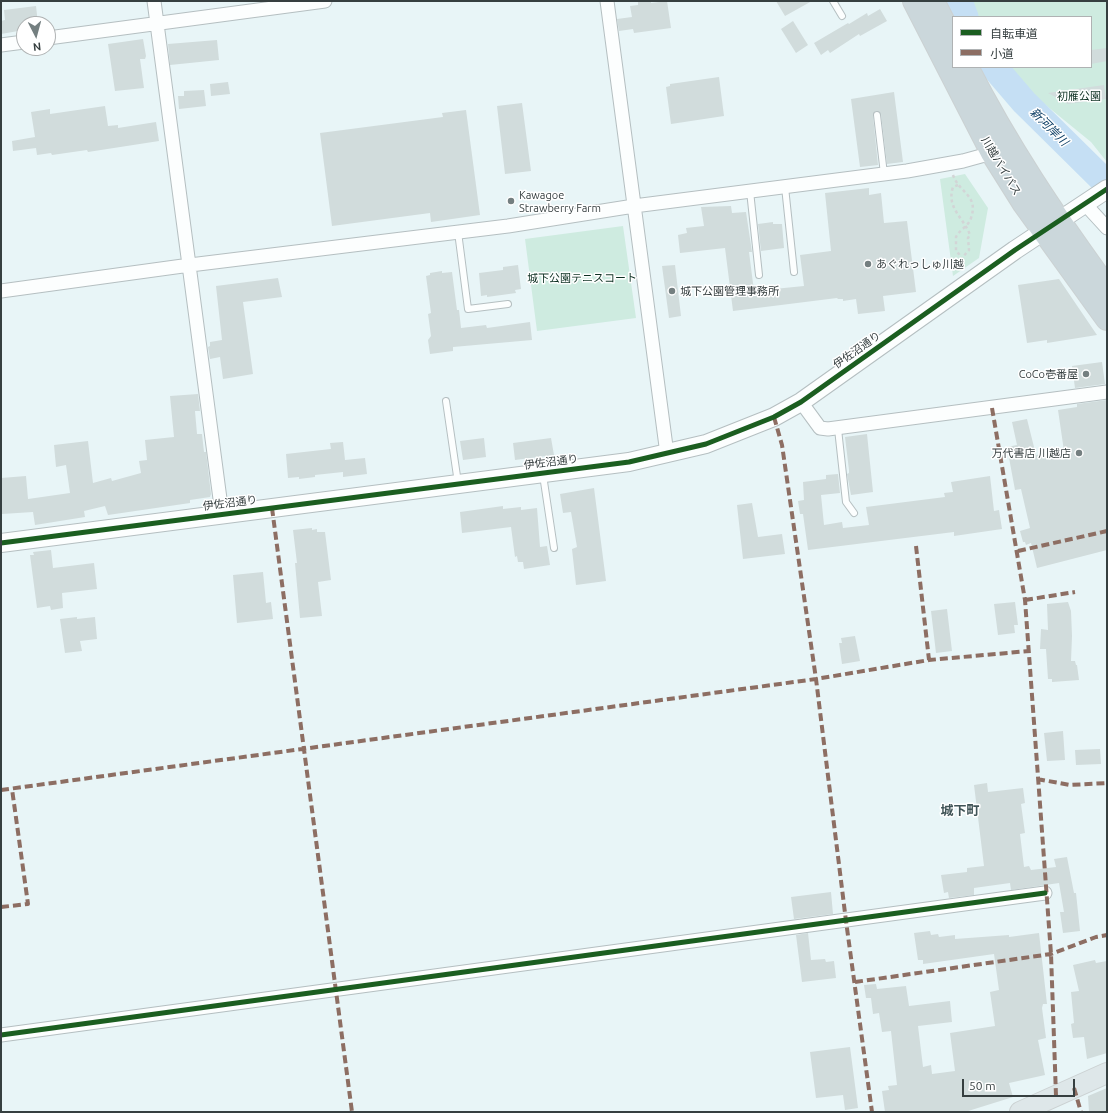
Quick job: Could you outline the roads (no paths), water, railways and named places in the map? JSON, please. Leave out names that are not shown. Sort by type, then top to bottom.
[{"type":"highway","name":"川越バイパス","points":[[914,1],[992,153],[1051,226],[1107,288]]},
{"type":"highway","points":[[933,1],[952,38]]},
{"type":"highway","name":"川越バイパス","points":[[968,68],[1051,226],[1107,320]]},
{"type":"main road","points":[[1020,1112],[1107,1073]]},
{"type":"street","points":[[154,1],[222,514]]},
{"type":"street","points":[[56,37],[324,1]]},
{"type":"street","points":[[607,1],[667,454]]},
{"type":"street","points":[[1,45],[16,43]]},
{"type":"street","points":[[1,291],[458,232],[634,206],[884,174],[963,161],[992,153]]},
{"type":"street","points":[[1096,197],[1107,228]]},
{"type":"street","name":"伊佐沼通り","points":[[1,543],[629,462],[706,444],[774,417],[800,402],[1051,226],[1096,197]]},
{"type":"street","points":[[800,402],[820,428],[838,429],[1107,392]]},
{"type":"street","points":[[1,1035],[1046,894]]},
{"type":"lane","points":[[834,1],[842,16]]},
{"type":"lane","points":[[877,114],[884,174]]},
{"type":"lane","points":[[785,187],[794,272]]},
{"type":"lane","points":[[750,191],[760,275]]},
{"type":"lane","points":[[458,232],[468,309],[508,304]]},
{"type":"lane","points":[[446,401],[458,484]]},
{"type":"lane","points":[[838,429],[846,502],[854,513]]},
{"type":"lane","points":[[543,473],[554,548]]},
{"type":"waterway","name":"新河岸川","points":[[959,1],[965,16]]},
{"type":"waterway","name":"新河岸川","points":[[995,68],[1024,102],[1107,184]]},
{"type":"place","name":"Kawagoe Strawberry Farm","points":[[511,201]]},
{"type":"place","name":"あぐれっしゅ川越","points":[[868,264]]},
{"type":"place","name":"城下公園管理事務所","points":[[672,291]]},
{"type":"place","name":"CoCo壱番屋","points":[[1086,374]]},
{"type":"place","name":"万代書店 川越店","points":[[1079,453]]},
{"type":"district","name":"城下町","points":[[960,811]]},
{"type":"park label","name":"初雁公園","points":[[1079,96]]},
{"type":"park label","name":"城下公園テニスコート","points":[[582,278]]}]
